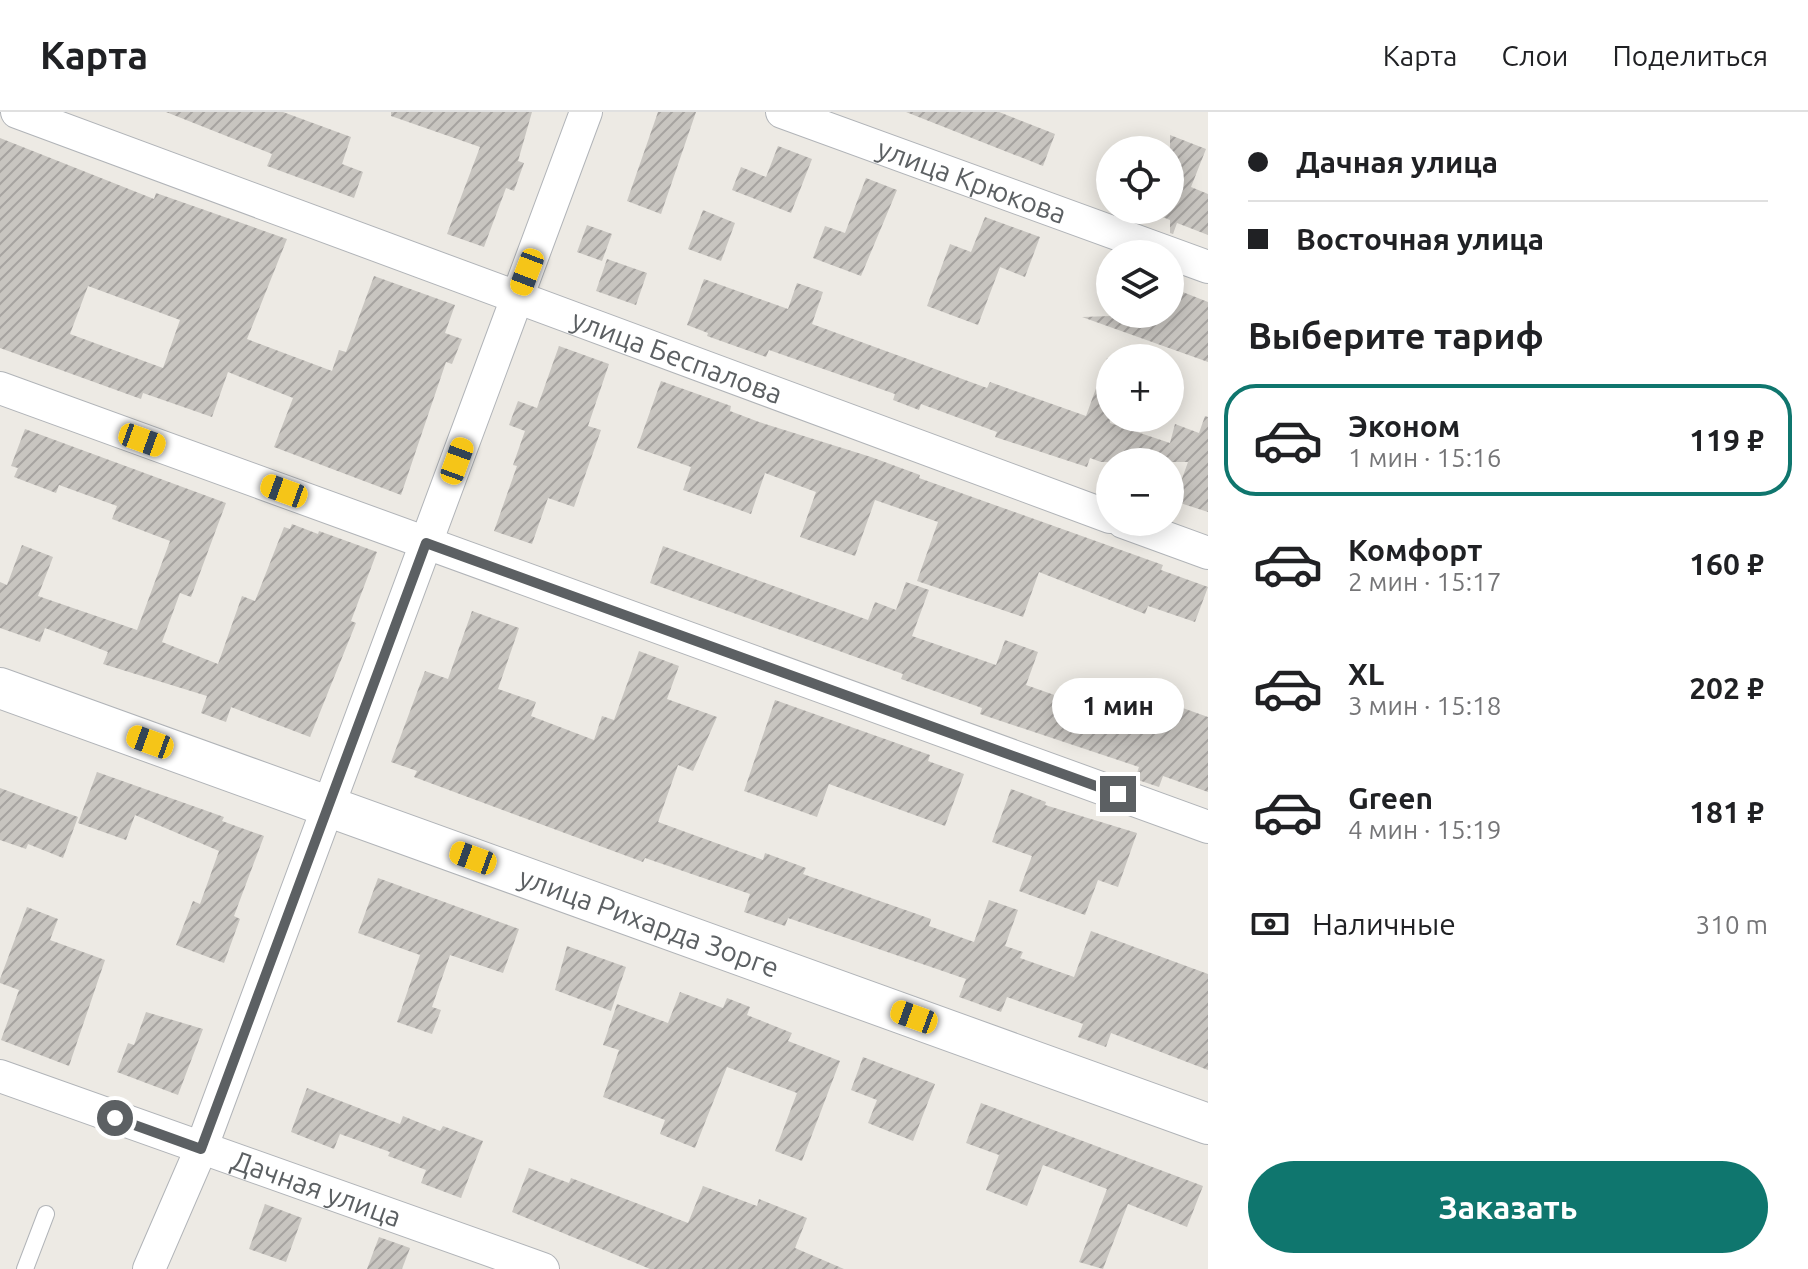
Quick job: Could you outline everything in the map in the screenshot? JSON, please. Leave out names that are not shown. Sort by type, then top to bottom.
[{"type":"street","name":"улица Беспалова","points":[[17,112],[1096,512]]},
{"type":"street","points":[[149,1269],[201,1149],[326,805],[586,112]]},
{"type":"street","name":"улица Крюкова","points":[[782,112],[1208,267]]},
{"type":"street","points":[[0,388],[1208,827]]},
{"type":"street","points":[[1161,536],[1208,553]]},
{"type":"street","name":"улица Рихарда Зорге","points":[[0,688],[1208,1124]]},
{"type":"street","name":"Дачная улица","points":[[0,1076],[543,1269]]},
{"type":"lane","points":[[25,1269],[46,1214]]},
{"type":"building","points":[[166,112],[283,112],[351,137],[342,164],[363,172],[354,198],[267,166],[272,154]]},
{"type":"building","points":[[391,112],[532,112],[518,161],[524,163],[514,191],[506,188],[484,247],[447,234],[480,147],[391,116]]},
{"type":"building","points":[[658,112],[696,112],[661,214],[627,201]]},
{"type":"building","points":[[906,112],[999,112],[1055,134],[1043,166]]},
{"type":"building","points":[[0,138],[154,199],[156,193],[287,239],[247,339],[332,371],[339,350],[346,352],[374,276],[455,305],[445,333],[462,339],[452,364],[446,362],[401,495],[274,447],[293,398],[228,372],[212,417],[143,393],[141,399],[0,348]],"holes":[[[88,286],[180,320],[163,368],[70,334]]]},
{"type":"building","points":[[1184,140],[1206,149],[1191,187],[1208,194],[1208,235],[1180,224],[1184,224]]},
{"type":"building","points":[[778,146],[812,159],[791,213],[732,190],[741,167],[766,177]]},
{"type":"building","points":[[866,178],[897,190],[861,276],[813,258],[825,226],[845,233]]},
{"type":"building","points":[[703,210],[735,223],[721,261],[688,249]]},
{"type":"building","points":[[985,217],[1040,237],[1025,277],[1000,267],[978,325],[927,306],[950,244],[971,252]]},
{"type":"building","points":[[1170,224],[1177,224],[1173,234],[1170,233]]},
{"type":"building","points":[[587,225],[612,234],[602,261],[577,252]]},
{"type":"building","points":[[607,259],[647,273],[636,305],[596,291]]},
{"type":"building","points":[[704,279],[788,309],[797,283],[823,292],[812,324],[987,388],[990,382],[1086,416],[1096,388],[1096,432],[1137,432],[1170,443],[1173,432],[1184,432],[1184,427],[1199,433],[1205,416],[1208,417],[1208,512],[1184,504],[1184,473],[1188,462],[1184,462],[1184,448],[1096,448],[1096,460],[1090,458],[1087,467],[995,437],[997,432],[921,404],[919,410],[893,400],[895,394],[769,350],[766,357],[707,336],[708,333],[687,325]]},
{"type":"building","points":[[1184,293],[1208,302],[1208,362],[1184,353],[1184,344],[1158,344],[1113,328],[1184,328]]},
{"type":"building","points":[[559,346],[609,364],[588,426],[601,430],[574,507],[548,498],[532,544],[494,531],[517,466],[513,465],[525,431],[509,425],[518,401],[537,408]]},
{"type":"building","points":[[661,381],[731,406],[730,411],[759,422],[871,457],[920,475],[919,478],[1163,565],[1161,570],[1208,587],[1195,622],[1148,606],[1145,614],[1039,572],[1023,617],[917,581],[938,522],[875,500],[855,556],[800,537],[816,492],[765,473],[751,514],[683,490],[691,467],[637,448]]},
{"type":"building","points":[[25,429],[226,503],[191,597],[180,593],[162,642],[218,664],[242,596],[255,601],[284,527],[290,529],[292,524],[318,534],[319,531],[377,552],[351,621],[356,623],[310,737],[231,707],[226,722],[201,713],[207,696],[103,664],[108,652],[45,628],[40,642],[0,628],[0,582],[7,585],[22,545],[53,557],[38,596],[137,630],[170,541],[112,519],[117,506],[59,485],[56,493],[14,477],[18,468],[11,466]]},
{"type":"building","points":[[663,546],[868,620],[875,602],[896,610],[906,582],[929,590],[912,636],[996,665],[1005,640],[1038,652],[1026,685],[1097,710],[1107,681],[1208,717],[1208,792],[1163,776],[1159,787],[1135,779],[1139,767],[980,714],[982,708],[901,679],[903,674],[650,583]]},
{"type":"building","points":[[472,611],[519,628],[498,689],[536,702],[531,716],[594,740],[602,716],[614,720],[639,651],[679,666],[667,699],[717,717],[693,771],[678,765],[658,822],[763,860],[765,853],[806,868],[803,874],[931,919],[929,926],[974,942],[989,900],[1018,910],[1005,946],[1023,952],[1020,958],[1074,977],[1091,931],[1208,974],[1208,1070],[1111,1033],[1106,1047],[1078,1037],[1083,1024],[1007,997],[1001,1012],[959,997],[966,979],[788,918],[785,926],[744,912],[750,894],[645,858],[643,862],[414,777],[417,771],[391,762],[425,671],[448,679]]},
{"type":"building","points":[[775,700],[930,755],[928,761],[964,774],[945,826],[829,784],[817,817],[744,791]]},
{"type":"building","points":[[97,772],[224,817],[222,821],[264,836],[234,916],[240,919],[224,963],[176,945],[193,901],[200,904],[219,851],[135,815],[126,840],[78,823]]},
{"type":"building","points":[[0,788],[78,817],[63,858],[28,844],[26,849],[0,840]]},
{"type":"building","points":[[1011,789],[1046,802],[1045,805],[1137,833],[1118,887],[1098,880],[1085,915],[1019,891],[1032,856],[992,842]]},
{"type":"building","points":[[378,878],[519,929],[503,973],[450,955],[432,1007],[441,1010],[432,1034],[397,1022],[420,955],[358,933]]},
{"type":"building","points":[[27,907],[58,919],[50,940],[105,960],[69,1066],[1,1040],[19,990],[0,983],[0,979]]},
{"type":"building","points":[[567,946],[626,967],[611,1011],[555,990]]},
{"type":"building","points":[[680,992],[723,1008],[727,998],[750,1007],[747,1015],[792,1033],[788,1041],[840,1061],[802,1161],[775,1151],[797,1093],[727,1067],[695,1148],[660,1134],[665,1120],[603,1097],[619,1050],[603,1045],[617,1004],[668,1023]]},
{"type":"building","points":[[146,1012],[203,1029],[178,1095],[117,1072],[128,1043],[134,1045]]},
{"type":"building","points":[[863,1057],[935,1084],[913,1141],[868,1123],[877,1100],[851,1090]]},
{"type":"building","points":[[307,1088],[400,1124],[403,1116],[440,1131],[443,1126],[483,1141],[461,1198],[421,1183],[426,1170],[388,1156],[390,1152],[340,1134],[334,1149],[291,1132]]},
{"type":"building","points":[[981,1103],[1203,1186],[1187,1227],[1128,1204],[1103,1269],[1079,1262],[1107,1189],[1043,1165],[1027,1206],[986,1190],[999,1155],[966,1143]]},
{"type":"building","points":[[529,1168],[569,1183],[571,1178],[688,1223],[703,1186],[757,1206],[759,1199],[807,1218],[795,1248],[844,1269],[650,1269],[512,1212]]},
{"type":"building","points":[[265,1204],[302,1218],[286,1262],[249,1249]]},
{"type":"building","points":[[379,1237],[410,1248],[402,1269],[367,1269]]},
{"type":"route","points":[[115,1118],[201,1149],[326,805],[426,543],[1118,794]]}]
